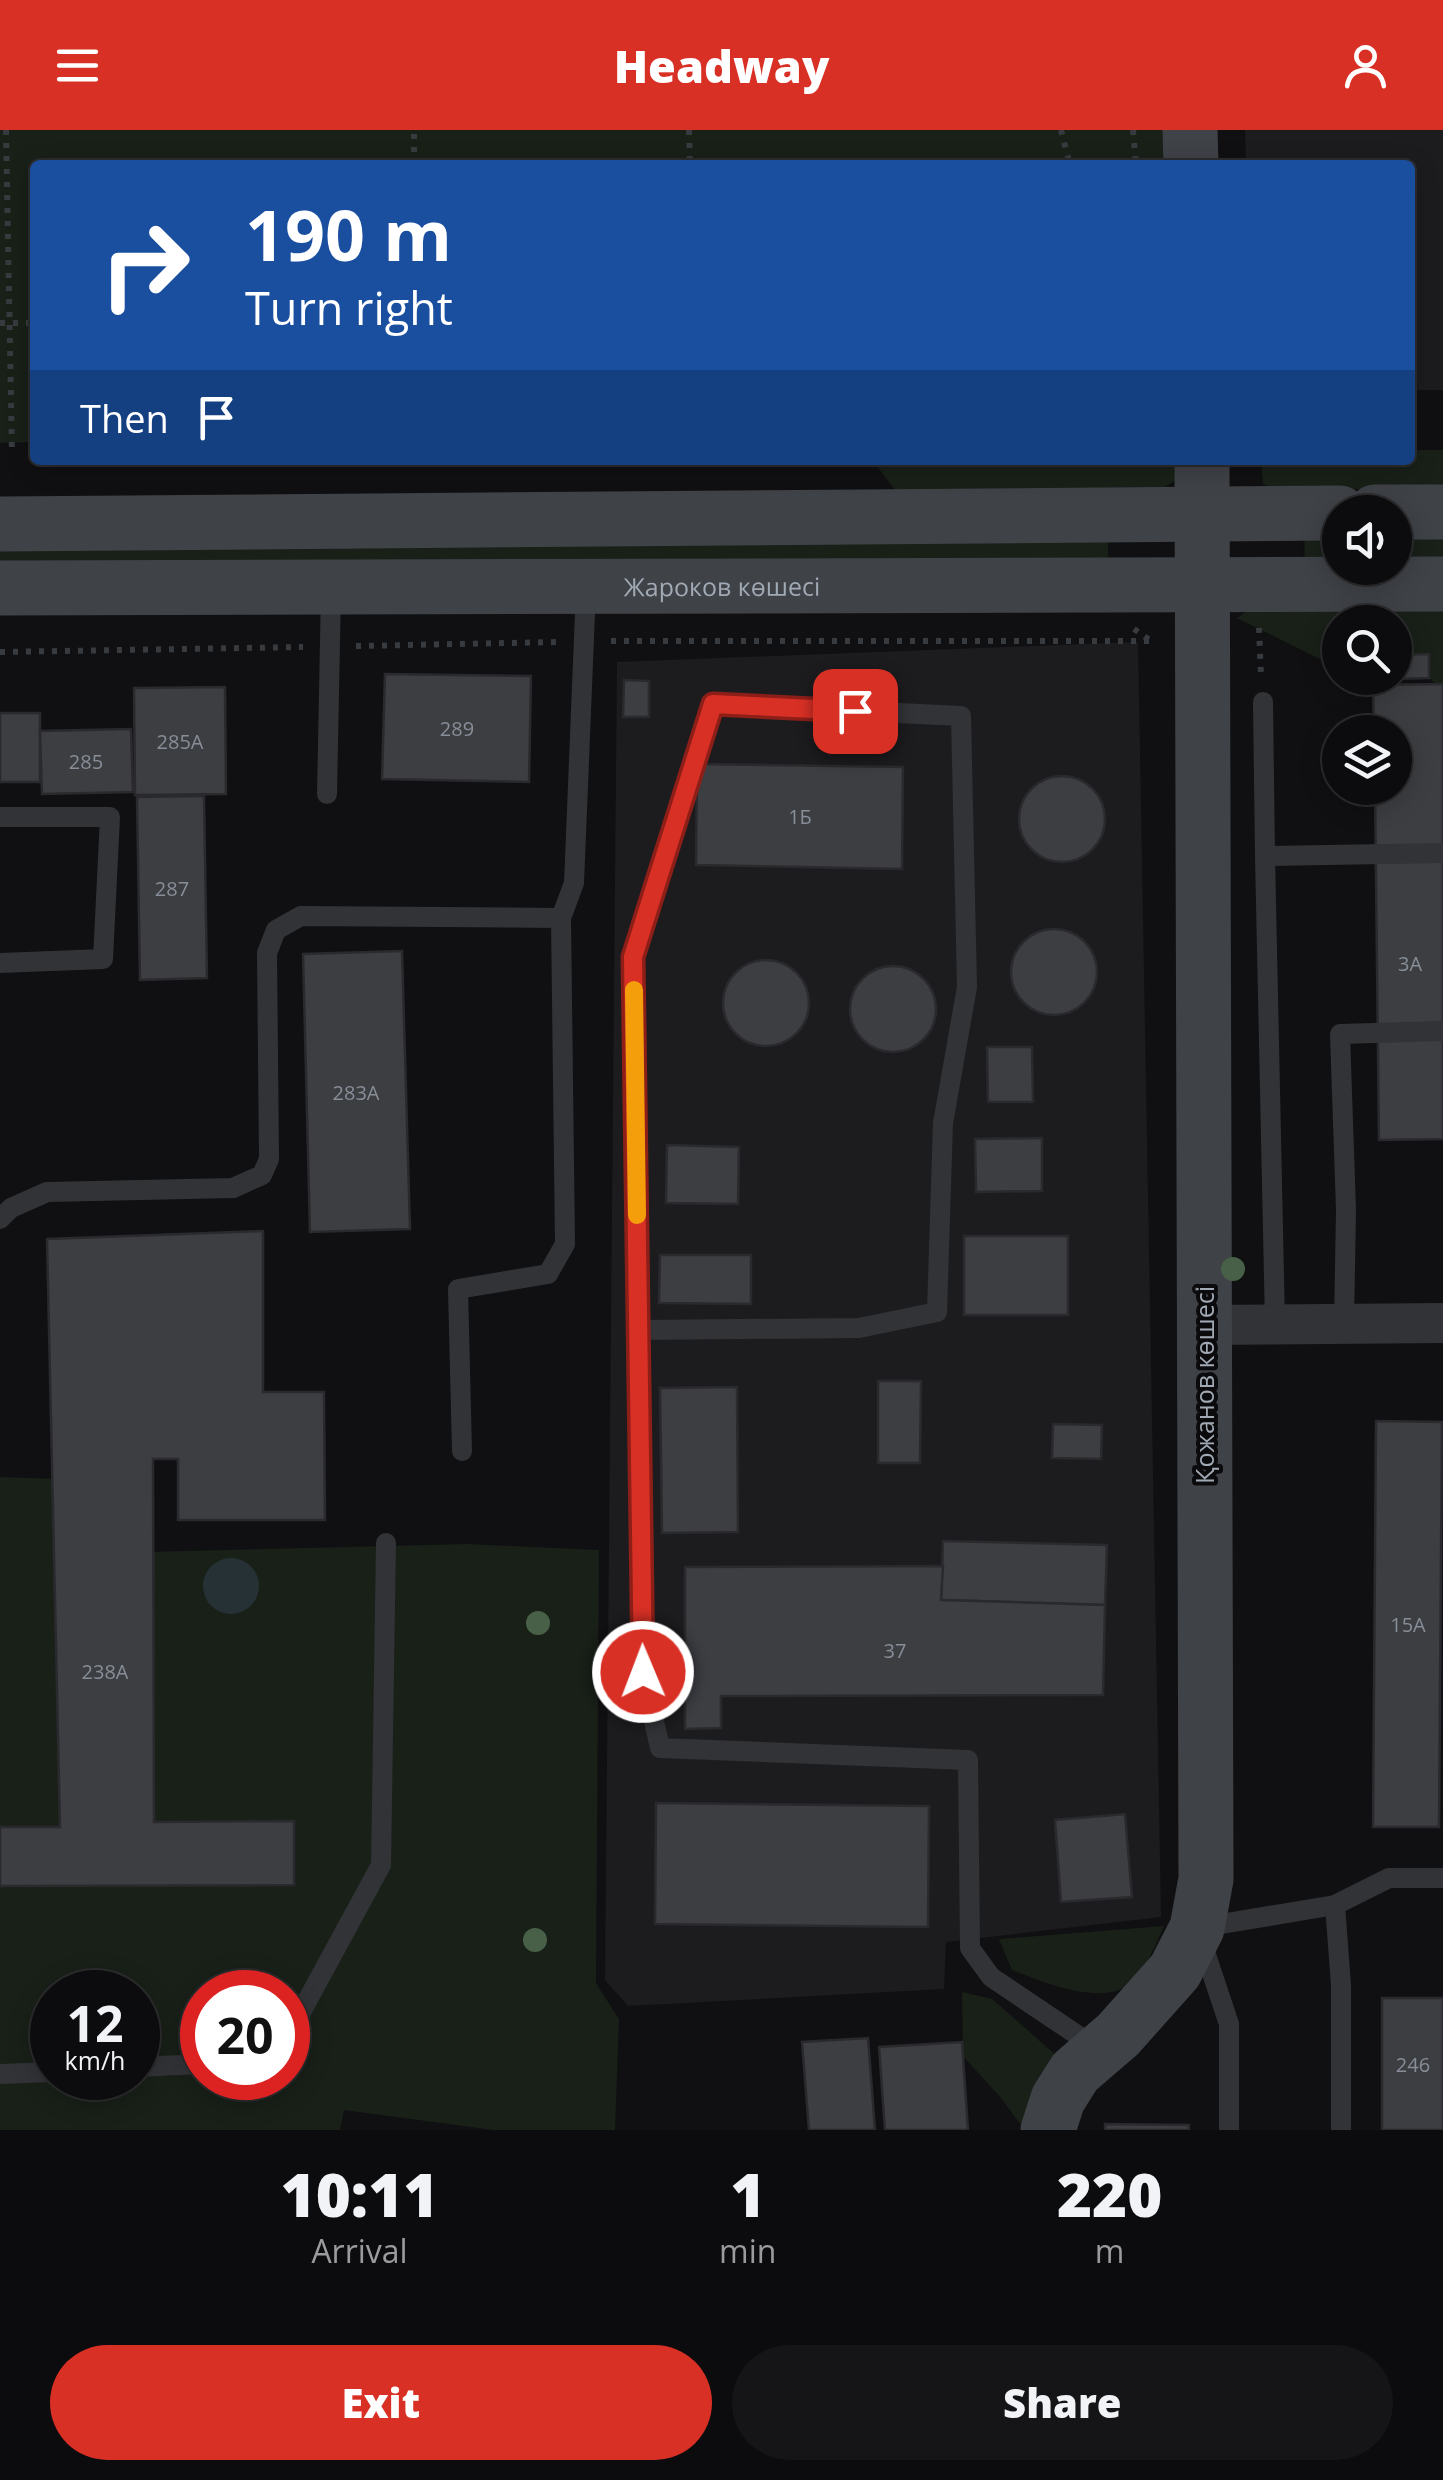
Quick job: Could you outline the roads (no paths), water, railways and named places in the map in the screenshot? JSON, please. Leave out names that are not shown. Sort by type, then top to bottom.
[{"type":"main road","points":[[1190,130],[1191,160]]},
{"type":"main road","points":[[1202,465],[1204,515]]},
{"type":"main road","points":[[1412,512],[1443,512]]},
{"type":"main road","points":[[0,524],[1322,513]]},
{"type":"main road","name":"Қожанов көшесі","points":[[1048,2130],[1058,2099],[1075,2072],[1149,2002],[1175,1971],[1197,1928],[1206,1879],[1204,515]]},
{"type":"main road","name":"Жароков көшесі","points":[[0,588],[586,587],[1204,613],[1443,584]]},
{"type":"street","points":[[1204,1325],[1443,1324]]},
{"type":"lane","points":[[462,1452],[458,1289],[548,1274],[565,1244],[562,918],[574,883],[586,587]]},
{"type":"lane","points":[[327,794],[331,588]]},
{"type":"lane","points":[[1263,702],[1275,1324]]},
{"type":"lane","points":[[639,1330],[859,1328],[936,1312],[943,1123],[967,987],[961,716],[713,704],[633,957],[643,1672],[660,1748],[968,1760],[970,1948],[991,1977],[1100,2050]]},
{"type":"lane","points":[[0,817],[110,817],[103,959],[0,963]]},
{"type":"lane","points":[[1265,856],[1443,853]]},
{"type":"lane","points":[[0,1219],[11,1208],[47,1192],[233,1188],[262,1175],[269,1159],[267,952],[276,930],[302,916],[562,918]]},
{"type":"lane","points":[[1344,1324],[1346,1210],[1340,1034],[1443,1031]]},
{"type":"lane","points":[[310,1996],[381,1865],[386,1542]]},
{"type":"lane","points":[[1228,2130],[1229,2024],[1197,1928],[1335,1906],[1389,1878],[1443,1878]]},
{"type":"lane","points":[[1335,1906],[1341,1985],[1342,2130]]},
{"type":"lane","points":[[0,2074],[30,2073]]}]
